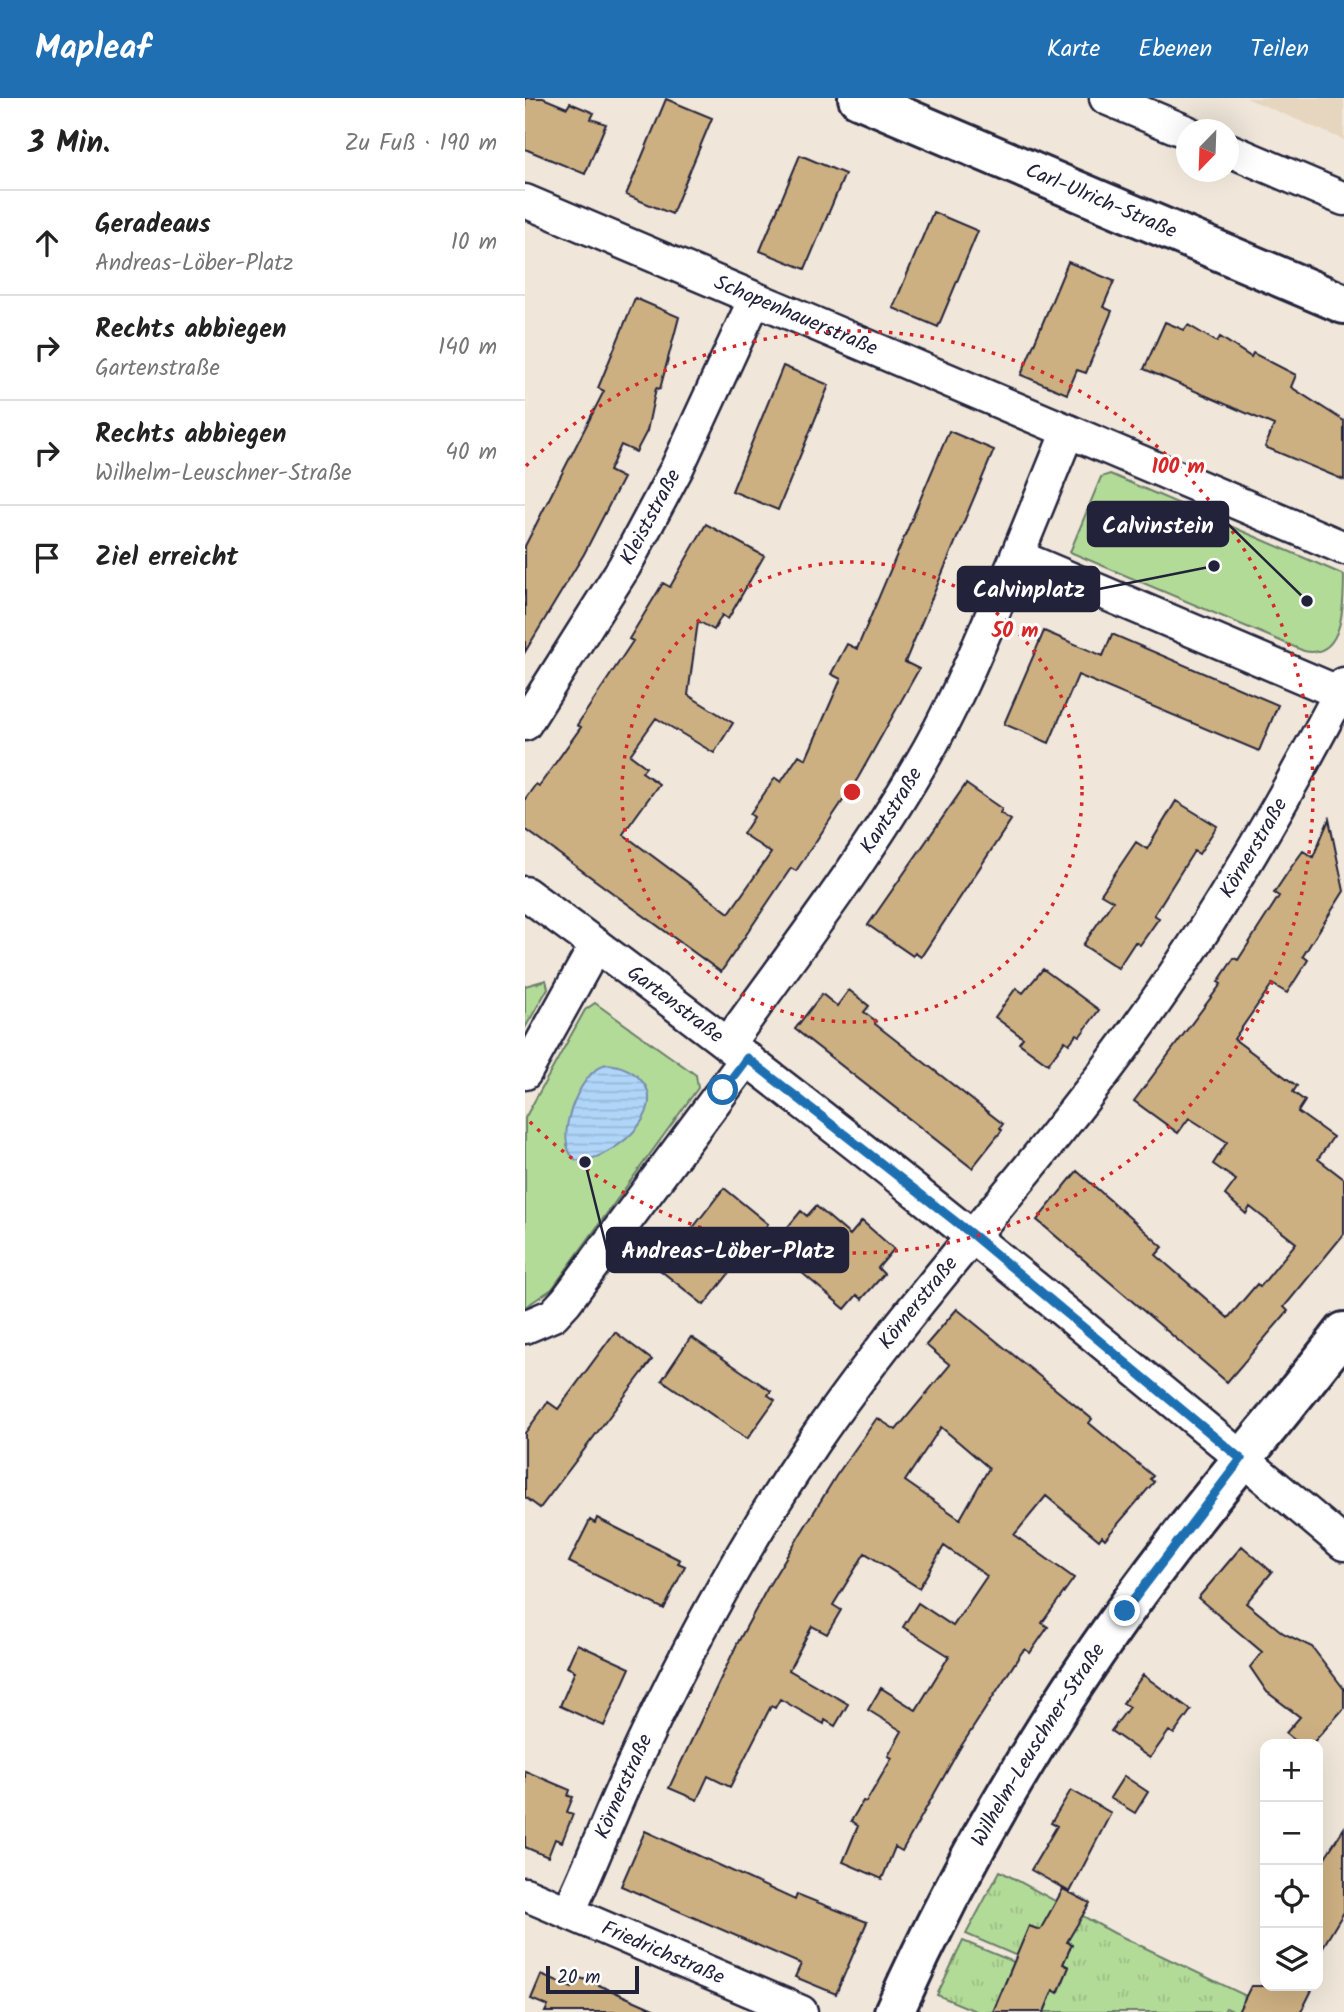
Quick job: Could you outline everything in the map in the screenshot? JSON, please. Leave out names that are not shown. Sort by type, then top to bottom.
[{"type":"street","name":"Carl-Ulrich-Straße","points":[[858,98],[1344,304]]},
{"type":"street","points":[[1106,98],[1176,127]]},
{"type":"street","points":[[1239,154],[1344,200]]},
{"type":"street","name":"Schopenhauerstraße","points":[[525,201],[1344,548]]},
{"type":"street","name":"Kleiststraße","points":[[525,724],[624,567],[677,468],[755,299]]},
{"type":"street","name":"Kantstraße","points":[[525,1328],[542,1322],[566,1301],[737,1051],[919,768],[960,687],[1068,431]]},
{"type":"street","points":[[1017,556],[1343,691]]},
{"type":"street","name":"Körnerstraße","points":[[569,1911],[656,1717],[738,1562],[776,1498],[876,1354],[974,1236],[1122,1049],[1184,959],[1284,799],[1343,691]]},
{"type":"street","name":"Gartenstraße","points":[[525,893],[737,1051],[974,1236],[1344,1544]]},
{"type":"street","points":[[525,1073],[596,945]]},
{"type":"street","name":"Wilhelm-Leuschner-Straße","points":[[894,2012],[971,1854],[1024,1763],[1125,1611],[1241,1459],[1344,1332]]},
{"type":"street","name":"Friedrichstraße","points":[[525,1894],[801,2012]]},
{"type":"shaded area","points":[[1246,98],[1344,98],[1344,140]]},
{"type":"green space","points":[[1110,474],[1344,575],[1342,613],[1334,638],[1327,647],[1317,651],[1304,651],[1070,552],[1101,477]]},
{"type":"green space","points":[[546,980],[548,988],[525,1028],[525,986]]},
{"type":"green space","points":[[595,1003],[696,1075],[698,1088],[552,1289],[525,1307],[525,1118],[585,1010]]},
{"type":"green space","points":[[1000,1871],[1114,1933],[1280,2012],[1235,2012],[1226,2008],[1224,2012],[1044,2012],[1053,1990],[1059,1992],[1069,1967],[1063,1964],[1072,1944],[1029,1926],[1017,1956],[966,1934]]},
{"type":"green space","points":[[963,1941],[1014,1962],[993,2012],[978,2012],[937,1995]]},
{"type":"water","points":[[606,1064],[625,1068],[640,1079],[648,1092],[648,1106],[643,1120],[619,1145],[604,1154],[576,1160],[569,1151],[566,1139],[571,1108],[586,1080],[596,1069]]},
{"type":"building","points":[[525,98],[543,98],[567,108],[570,103],[594,113],[591,119],[606,124],[585,174],[525,149]]},
{"type":"building","points":[[666,99],[712,118],[672,214],[626,195]]},
{"type":"building","points":[[800,155],[845,174],[805,269],[760,251]]},
{"type":"building","points":[[933,212],[978,231],[938,327],[893,308]]},
{"type":"building","points":[[1068,262],[1114,281],[1103,307],[1112,311],[1086,373],[1077,370],[1067,394],[1021,375]]},
{"type":"building","points":[[635,298],[679,317],[660,389],[656,388],[647,431],[636,452],[621,445],[609,471],[623,478],[584,554],[525,652],[525,546],[604,391],[598,388]]},
{"type":"building","points":[[1165,322],[1184,330],[1188,325],[1217,342],[1220,337],[1251,357],[1253,353],[1296,375],[1291,387],[1344,421],[1344,480],[1265,447],[1274,425],[1144,369]]},
{"type":"building","points":[[783,366],[829,385],[778,510],[732,491]]},
{"type":"building","points":[[949,431],[994,450],[905,662],[919,669],[858,778],[796,871],[791,868],[721,972],[525,829],[525,799],[536,784],[539,786],[581,727],[577,725],[633,641],[629,639],[663,583],[670,587],[706,524],[764,556],[728,619],[722,615],[714,630],[698,621],[688,695],[733,723],[714,753],[656,718],[630,755],[646,767],[642,772],[659,784],[623,834],[729,913],[771,853],[743,834],[754,817],[750,814],[775,778],[781,782],[799,755],[806,759],[841,679],[831,674],[847,644],[857,649]]},
{"type":"building","points":[[1044,631],[1103,656],[1112,634],[1278,705],[1259,751],[1078,675],[1049,743],[1004,724]]},
{"type":"building","points":[[966,784],[1002,809],[1000,813],[1011,820],[921,957],[915,953],[913,956],[868,925]]},
{"type":"building","points":[[1176,801],[1217,826],[1199,854],[1194,851],[1154,915],[1159,918],[1140,945],[1135,942],[1118,968],[1083,945],[1113,901],[1101,894],[1136,842],[1147,849]]},
{"type":"building","points":[[1329,819],[1344,891],[1303,956],[1308,960],[1287,993],[1272,984],[1234,1039],[1297,1086],[1293,1092],[1305,1101],[1298,1112],[1333,1137],[1318,1159],[1344,1179],[1344,1234],[1284,1307],[1288,1311],[1227,1382],[1037,1220],[1077,1171],[1163,1247],[1156,1255],[1228,1318],[1257,1284],[1260,1287],[1296,1243],[1250,1207],[1246,1214],[1225,1195],[1236,1180],[1213,1164],[1227,1142],[1189,1118],[1178,1133],[1134,1101],[1221,984],[1218,982],[1234,958],[1238,960],[1279,896],[1274,893],[1303,851],[1313,857]]},
{"type":"building","points":[[1043,969],[1099,1010],[1080,1036],[1077,1034],[1069,1044],[1065,1041],[1048,1064],[1019,1043],[1023,1038],[995,1017],[1016,988],[1023,993]]},
{"type":"building","points":[[849,990],[869,1006],[864,1012],[876,1021],[875,1024],[1003,1124],[1000,1128],[1002,1130],[972,1168],[795,1029],[822,994],[837,1006]]},
{"type":"building","points":[[724,1188],[768,1224],[704,1305],[660,1270]]},
{"type":"building","points":[[816,1206],[850,1235],[862,1221],[894,1249],[878,1268],[884,1274],[862,1299],[857,1295],[845,1309],[795,1267],[801,1260],[777,1240],[801,1211],[807,1216]]},
{"type":"building","points":[[957,1309],[1092,1419],[1089,1423],[1153,1476],[1150,1479],[1154,1482],[1105,1539],[1102,1536],[1099,1540],[1046,1496],[1014,1535],[1074,1578],[1042,1623],[1048,1627],[1030,1653],[1025,1649],[1022,1652],[960,1748],[902,1851],[895,1847],[882,1879],[843,1862],[858,1826],[851,1821],[863,1801],[866,1802],[892,1758],[888,1756],[902,1731],[868,1710],[881,1688],[916,1710],[949,1656],[903,1627],[918,1603],[953,1626],[987,1576],[944,1546],[919,1588],[865,1553],[833,1605],[841,1610],[827,1634],[812,1626],[789,1670],[848,1704],[835,1726],[825,1720],[824,1724],[780,1699],[775,1708],[771,1706],[730,1787],[708,1776],[697,1800],[669,1788],[737,1644],[769,1585],[836,1476],[877,1418],[896,1430],[950,1365],[926,1345]],"holes":[[[941,1427],[989,1468],[960,1519],[905,1481]]]},
{"type":"building","points":[[615,1332],[652,1360],[540,1508],[525,1497],[525,1433],[548,1402],[558,1409]]},
{"type":"building","points":[[691,1337],[771,1391],[768,1395],[775,1400],[747,1439],[662,1380]]},
{"type":"building","points":[[597,1518],[680,1560],[678,1563],[685,1566],[664,1609],[569,1562],[590,1520],[595,1523]]},
{"type":"building","points":[[1242,1546],[1272,1572],[1246,1603],[1283,1633],[1312,1647],[1344,1689],[1344,1708],[1316,1739],[1293,1739],[1286,1733],[1300,1717],[1267,1692],[1250,1667],[1262,1652],[1198,1598]]},
{"type":"building","points":[[577,1644],[630,1668],[604,1726],[560,1706],[575,1671],[567,1667]]},
{"type":"building","points":[[1143,1675],[1191,1710],[1174,1734],[1169,1731],[1150,1758],[1111,1731],[1129,1707],[1123,1703]]},
{"type":"building","points":[[525,1771],[570,1790],[568,1796],[573,1797],[567,1812],[573,1814],[562,1842],[555,1839],[548,1857],[525,1847]]},
{"type":"building","points":[[1124,1776],[1148,1792],[1135,1813],[1110,1798]]},
{"type":"building","points":[[1071,1790],[1111,1813],[1070,1892],[1031,1870],[1057,1826],[1051,1823]]},
{"type":"building","points":[[1344,1828],[1344,1912],[1323,1947],[1323,1865],[1323,1860]]},
{"type":"building","points":[[645,1831],[795,1900],[797,1894],[867,1922],[836,1994],[795,1977],[801,1964],[621,1886]]},
{"type":"building","points":[[1063,1889],[1090,1903],[1067,1942],[1072,1944],[1063,1964],[1069,1967],[1058,1993],[1053,1990],[1044,2012],[993,2012],[1029,1926],[1040,1930]]},
{"type":"building","points":[[541,1975],[572,1988],[577,1977],[660,2012],[545,2012],[548,2006],[531,1999]]},
{"type":"building","points":[[1251,1986],[1260,1986],[1260,1991],[1312,1991],[1301,2012],[1238,2012]]},
{"type":"place","name":"Calvinplatz","points":[[1214,566]]},
{"type":"place","name":"Calvinstein","points":[[1307,601]]},
{"type":"place","name":"Andreas-Löber-Platz","points":[[585,1162]]},
{"type":"route","points":[[723,1090],[747,1058],[974,1236],[1241,1459],[1125,1611]]}]
